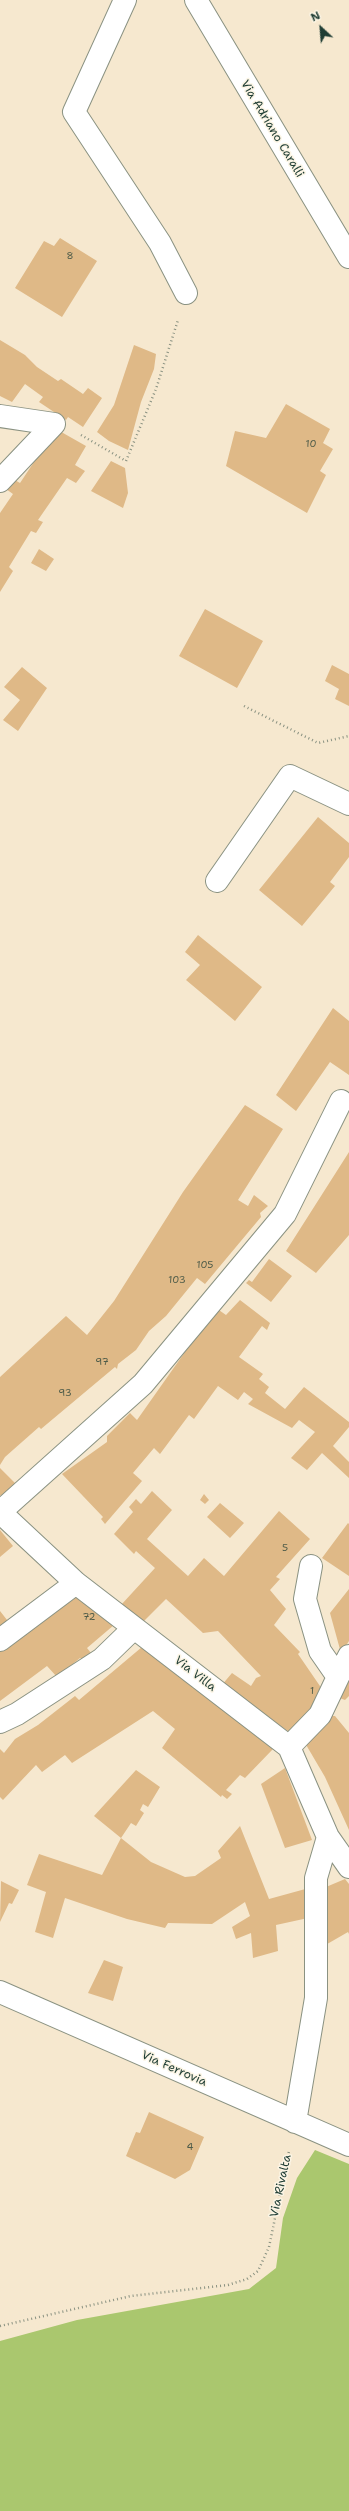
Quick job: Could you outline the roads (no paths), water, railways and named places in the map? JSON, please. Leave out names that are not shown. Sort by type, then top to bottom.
[{"type":"street","points":[[125,0],[74,112],[160,243],[186,293]]},
{"type":"street","name":"Via Adriano Caralli","points":[[196,0],[349,257]]},
{"type":"street","points":[[0,416],[54,424],[0,480]]},
{"type":"street","points":[[218,881],[290,776],[349,804]]},
{"type":"street","points":[[0,1512],[143,1384],[285,1214],[341,1101]]},
{"type":"street","name":"Via Villa","points":[[0,1512],[76,1582],[289,1747],[328,1837],[349,1867]]},
{"type":"street","points":[[311,1566],[305,1599],[320,1651],[338,1677]]},
{"type":"street","points":[[0,1640],[76,1582]]},
{"type":"street","points":[[0,1722],[17,1714],[102,1659],[134,1628]]},
{"type":"street","points":[[289,1747],[320,1715],[349,1656]]},
{"type":"street","points":[[295,2122],[316,1998],[316,1878],[328,1837]]},
{"type":"street","name":"Via Ferrovia","points":[[0,1992],[349,2145]]}]
